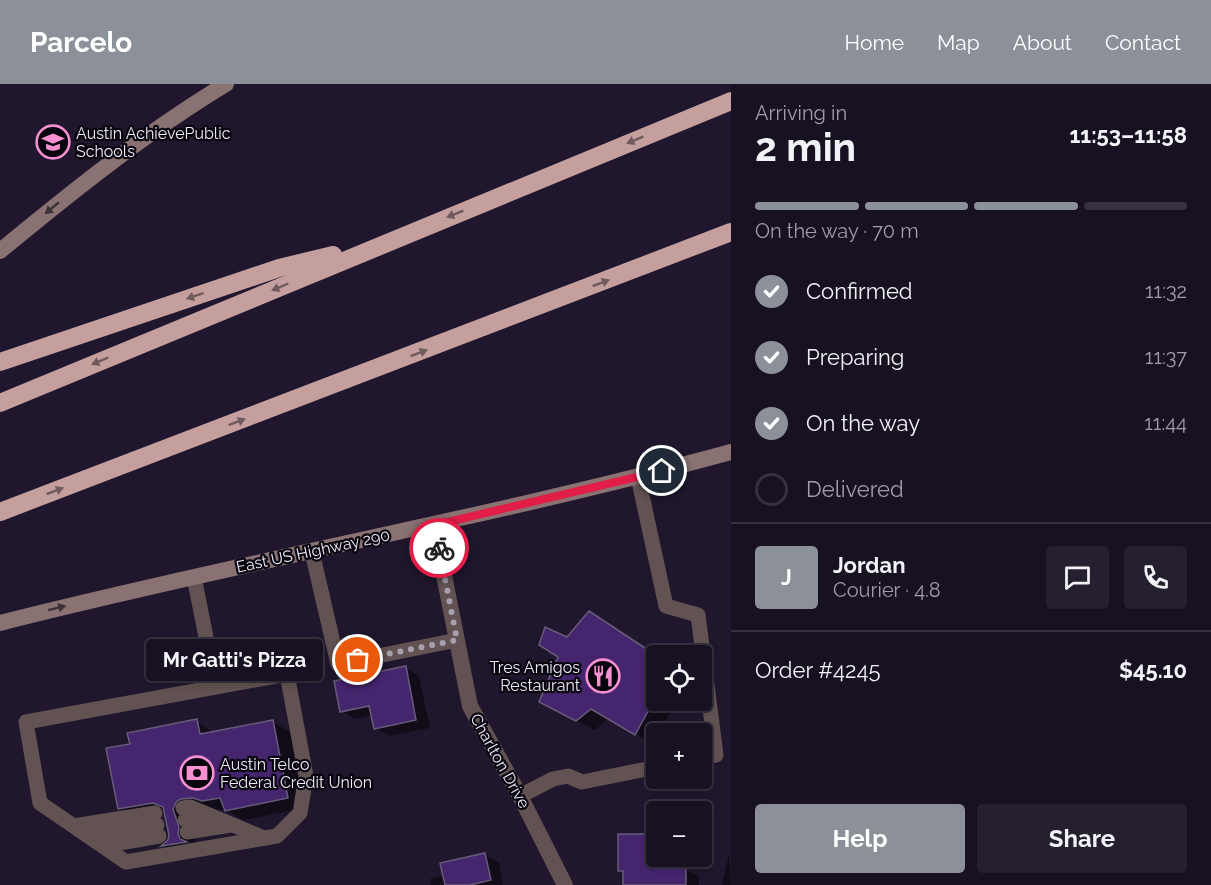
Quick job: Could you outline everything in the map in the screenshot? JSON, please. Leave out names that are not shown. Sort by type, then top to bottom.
[{"type":"highway","points":[[0,403],[731,101]]},
{"type":"highway","points":[[0,512],[731,232]]},
{"type":"highway","points":[[0,362],[279,268],[393,240]]},
{"type":"main road","points":[[0,251],[98,170],[167,120],[226,84]]},
{"type":"main road","name":"East US Highway 290","points":[[0,623],[194,577],[435,525],[638,477],[731,452]]},
{"type":"street","name":"Charlton Drive","points":[[435,525],[470,706],[520,796],[565,885]]},
{"type":"lane","points":[[638,477],[666,606],[698,615],[712,723]]},
{"type":"lane","points":[[312,552],[338,664],[457,640]]},
{"type":"lane","points":[[194,577],[216,687]]},
{"type":"lane","points":[[287,674],[306,776],[300,813],[277,836],[126,862],[40,803],[26,722],[216,687],[287,674]]},
{"type":"lane","points":[[712,724],[716,755],[712,756]]},
{"type":"lane","points":[[520,796],[553,779],[568,776],[582,782],[646,769]]},
{"type":"lane","points":[[231,825],[185,820],[190,807],[264,838]]},
{"type":"lane","points":[[74,826],[157,825]]},
{"type":"lane","points":[[89,836],[157,825]]},
{"type":"lane","points":[[104,846],[157,825]]},
{"type":"building","name":"Tres Amigos Restaurant","points":[[589,611],[646,649],[646,711],[648,711],[635,735],[591,709],[576,721],[539,702],[558,657],[539,645],[545,627],[567,637]]},
{"type":"building","points":[[406,666],[416,720],[374,729],[369,706],[340,712],[334,681]]},
{"type":"building","name":"Austin Telco Federal Credit Union","points":[[197,719],[200,734],[273,720],[288,798],[225,811],[220,798],[202,801],[193,798],[181,799],[177,801],[173,809],[180,839],[187,842],[161,846],[168,840],[169,835],[163,807],[153,803],[118,809],[106,748],[130,744],[127,733]]},
{"type":"building","points":[[618,834],[646,834],[646,867],[686,867],[686,885],[623,885],[623,871],[618,871]]},
{"type":"building","points":[[485,853],[491,880],[470,885],[445,885],[440,863]]},
{"type":"way so far","points":[[358,660],[457,640],[439,548]]},
{"type":"place","name":"Austin AchievePublic Schools","points":[[53,142]]},
{"type":"place","name":"Mr Gatti's Pizza","points":[[358,660]]},
{"type":"place","name":"Tres Amigos Restaurant","points":[[603,676]]},
{"type":"place","name":"Austin Telco Federal Credit Union","points":[[197,773]]},
{"type":"route","points":[[439,548],[435,525],[662,471]]}]
